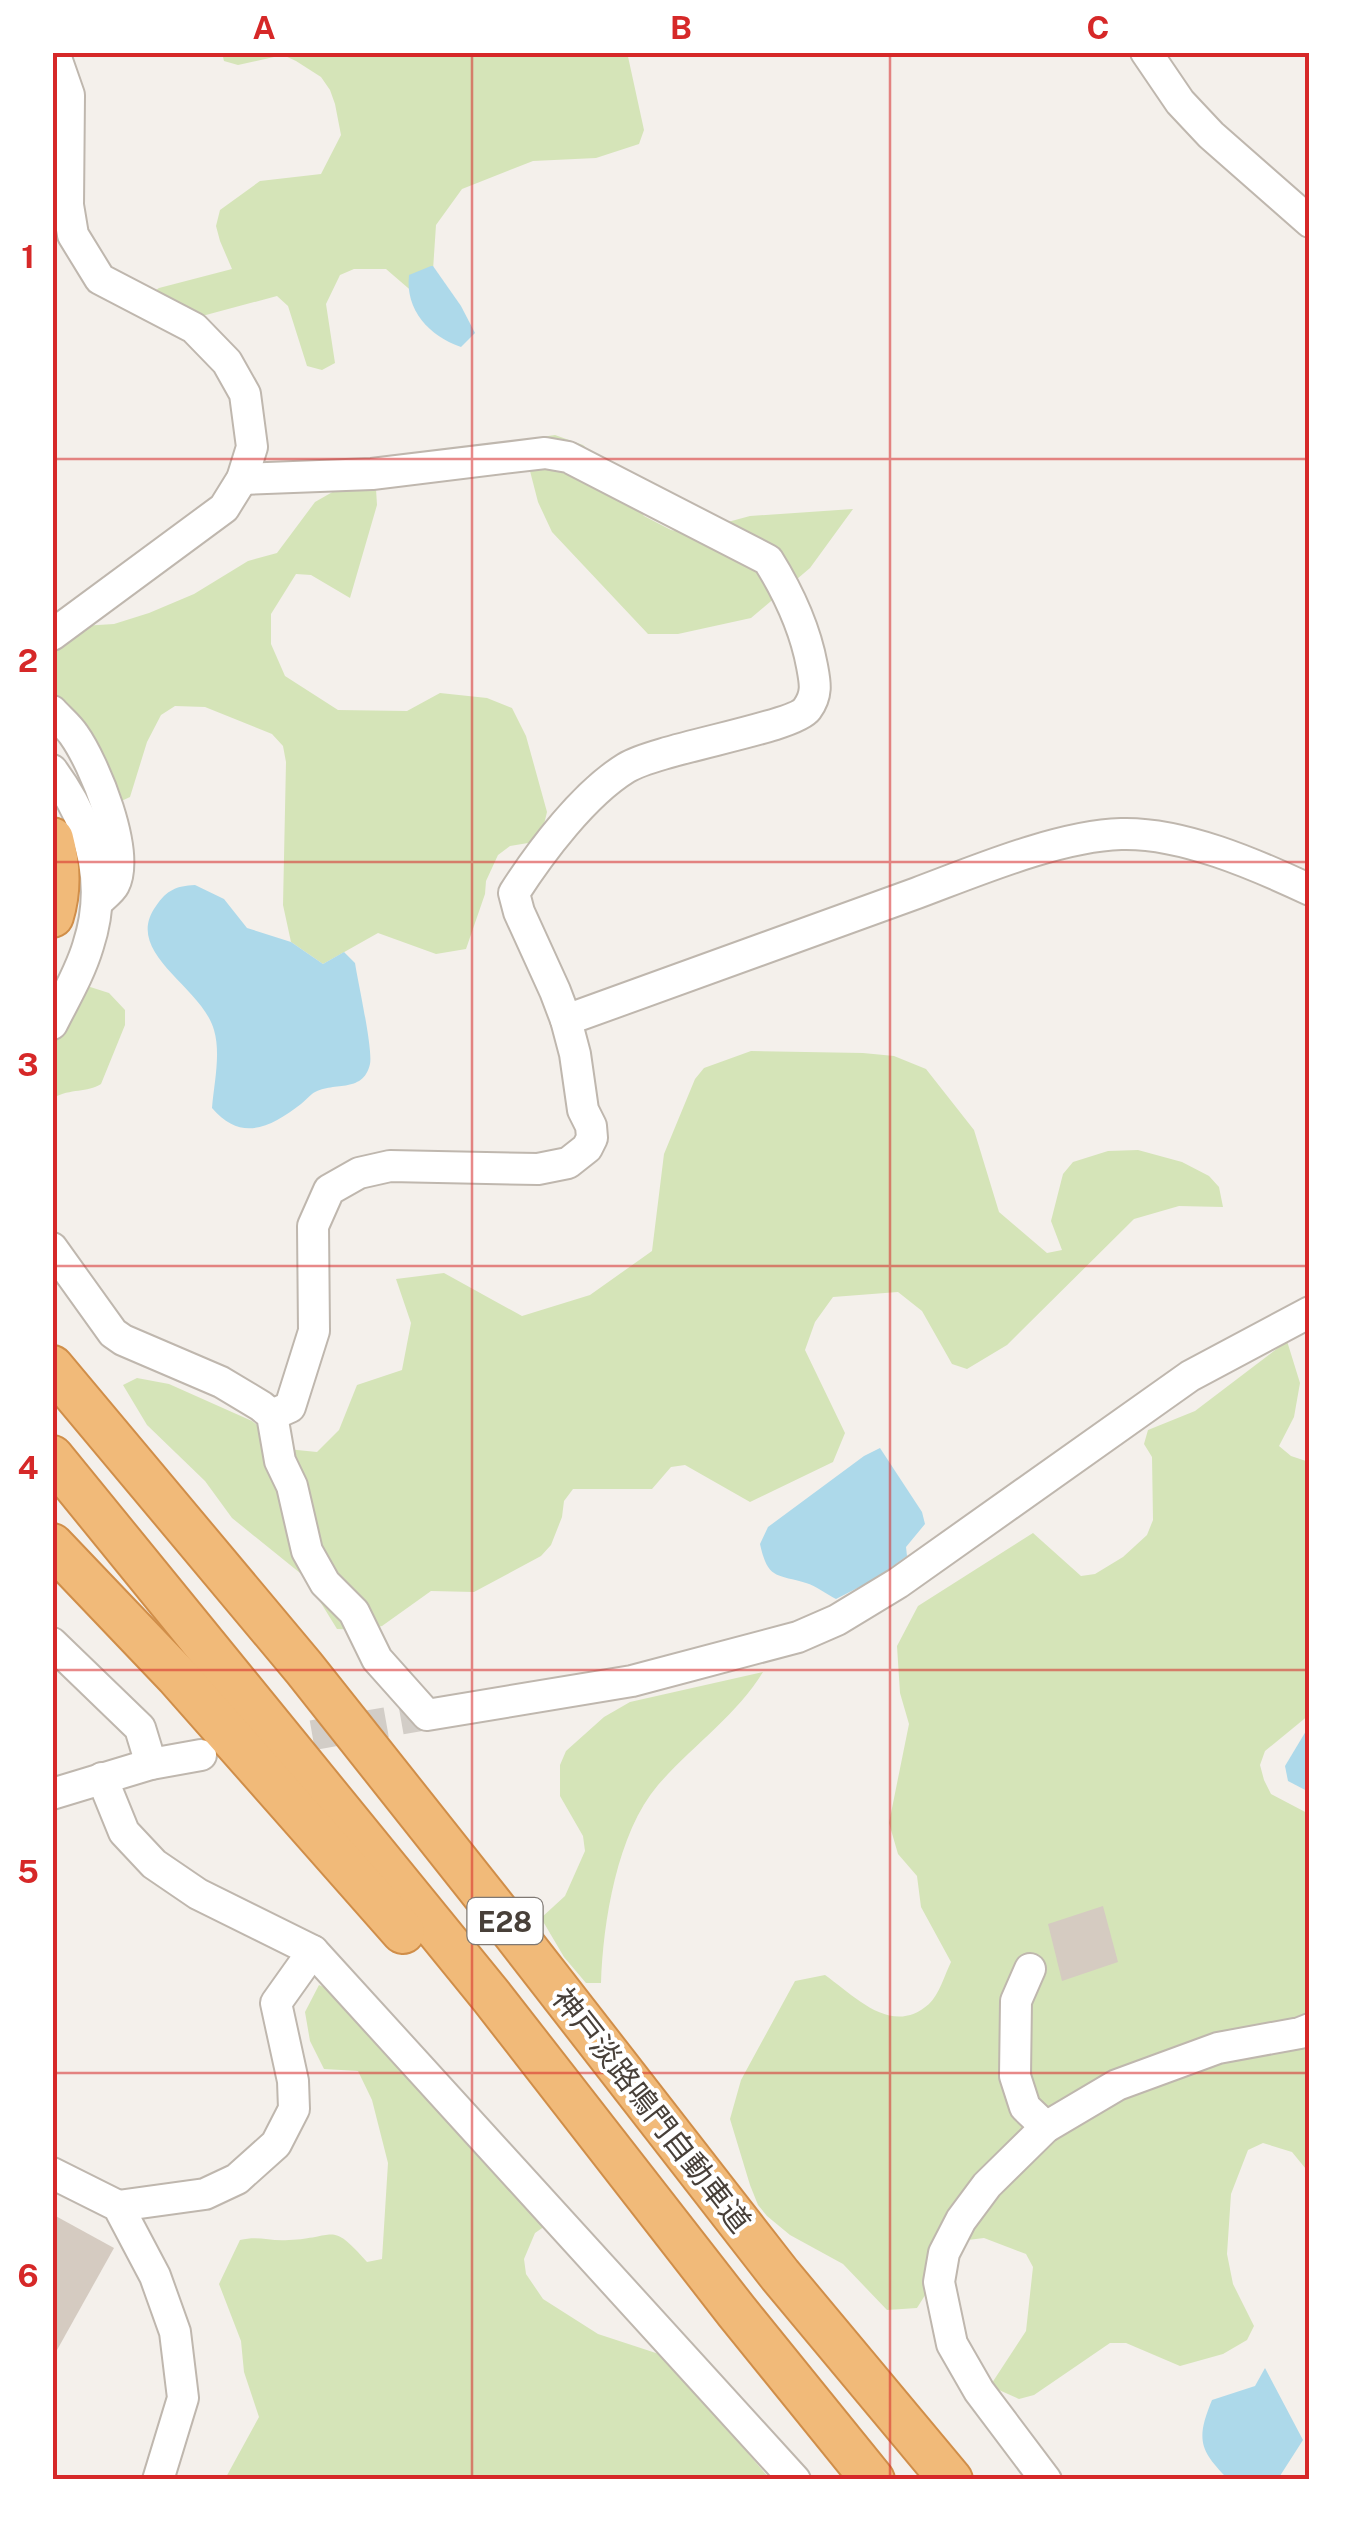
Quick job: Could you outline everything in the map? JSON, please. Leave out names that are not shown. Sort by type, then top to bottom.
[{"type":"highway","points":[[52,839],[58,865],[57,900],[52,916]]},
{"type":"highway","points":[[52,1334],[243,1563],[447,1833],[507,1924]]},
{"type":"highway","name":"神戸淡路鳴門自動車道","points":[[52,1368],[304,1668],[780,2274],[950,2480]]},
{"type":"highway","name":"神戸淡路鳴門自動車道","points":[[52,1457],[491,1996],[873,2480]]},
{"type":"highway","points":[[52,1545],[283,1794],[737,2312]]},
{"type":"street","points":[[52,635],[224,508],[242,479],[252,446],[244,394],[227,362],[194,328],[100,278],[73,236],[68,206],[69,95],[54,52]]},
{"type":"street","points":[[1146,52],[1180,102],[1201,124],[1310,222]]},
{"type":"street","points":[[242,479],[372,474],[545,453],[568,456],[768,560],[785,588],[809,649],[817,690],[806,712],[792,719],[629,766],[595,792],[534,862],[514,893],[566,1020],[583,1110],[591,1126],[588,1148],[568,1163],[538,1169],[390,1166],[359,1173],[329,1190],[313,1226],[314,1331],[290,1408],[272,1416]]},
{"type":"street","points":[[52,711],[74,735],[88,759],[114,827],[119,857],[114,884],[97,902]]},
{"type":"street","points":[[52,770],[88,832],[97,880],[88,948],[52,1024]]},
{"type":"street","points":[[566,1020],[992,866],[1077,840],[1120,834],[1159,836],[1205,848],[1310,890]]},
{"type":"street","points":[[52,1248],[113,1333],[221,1382],[272,1416],[280,1461],[292,1486],[307,1550],[324,1582],[354,1612],[378,1659],[428,1715],[632,1681],[798,1638],[884,1592],[1190,1376],[1310,1312]]},
{"type":"street","points":[[52,1644],[140,1728],[151,1764]]},
{"type":"street","points":[[52,1794],[151,1764],[201,1754]]},
{"type":"street","points":[[102,1778],[124,1832],[154,1864],[198,1894],[313,1952],[794,2480]]},
{"type":"street","points":[[52,2173],[118,2206],[204,2194],[238,2179],[276,2144],[294,2109],[293,2082],[276,2003],[313,1952]]},
{"type":"street","points":[[1030,1969],[1016,2001],[1015,2076],[1025,2108],[1046,2126]]},
{"type":"street","points":[[1046,2480],[978,2390],[952,2344],[939,2282],[944,2253],[960,2220],[987,2185],[1046,2126],[1117,2085],[1218,2048],[1310,2029]]},
{"type":"street","points":[[118,2206],[155,2276],[175,2332],[183,2398],[158,2480]]},
{"type":"green space","points":[[627,52],[644,130],[639,144],[596,158],[533,161],[462,189],[436,225],[433,270],[415,294],[386,269],[354,269],[340,275],[326,304],[335,363],[322,370],[307,366],[288,306],[277,296],[191,319],[133,305],[159,288],[232,269],[216,226],[220,210],[260,181],[321,174],[341,135],[335,104],[321,77],[283,55],[238,65],[224,61],[222,53]]},
{"type":"green space","points":[[555,435],[583,445],[606,465],[644,516],[671,530],[687,533],[750,516],[853,509],[810,568],[751,618],[678,634],[648,634],[552,532],[538,502],[522,440]]},
{"type":"green space","points":[[360,483],[376,489],[377,505],[350,598],[311,575],[296,574],[271,614],[271,644],[285,676],[338,710],[407,711],[440,693],[487,698],[512,708],[526,736],[547,812],[540,841],[510,846],[498,855],[466,949],[436,954],[378,933],[323,964],[291,942],[283,905],[283,746],[272,734],[205,707],[175,706],[161,715],[147,742],[130,797],[117,803],[80,720],[53,693],[52,652],[82,626],[114,624],[149,613],[194,594],[248,561],[277,553],[315,502],[343,486]]},
{"type":"green space","points":[[84,985],[109,993],[125,1010],[125,1025],[101,1084],[53,1098],[53,1037]]},
{"type":"green space","points":[[751,1051],[894,1056],[926,1069],[974,1130],[999,1212],[1047,1253],[1062,1250],[1051,1221],[1063,1174],[1073,1162],[1108,1151],[1138,1150],[1182,1162],[1209,1176],[1219,1187],[1223,1207],[1179,1206],[1134,1219],[1007,1345],[967,1369],[952,1364],[922,1311],[898,1292],[833,1297],[815,1322],[805,1350],[845,1433],[833,1462],[750,1502],[685,1465],[671,1467],[652,1489],[573,1489],[564,1501],[551,1545],[541,1556],[474,1592],[431,1591],[382,1626],[367,1630],[337,1629],[305,1577],[232,1518],[205,1481],[147,1425],[123,1385],[137,1378],[169,1384],[252,1421],[287,1449],[317,1452],[339,1430],[357,1385],[402,1370],[411,1323],[396,1279],[444,1273],[522,1316],[590,1295],[652,1251],[664,1154],[695,1079],[704,1068]]},
{"type":"green space","points":[[1287,1341],[1300,1383],[1294,1417],[1279,1446],[1291,1456],[1309,1462],[1309,1715],[1265,1751],[1260,1765],[1271,1794],[1309,1814],[1310,2174],[1292,2152],[1263,2143],[1248,2150],[1231,2194],[1227,2254],[1233,2284],[1254,2326],[1247,2340],[1223,2354],[1180,2366],[1126,2343],[1110,2343],[1034,2395],[1019,2399],[990,2386],[1026,2331],[1033,2267],[1026,2254],[984,2238],[944,2243],[934,2281],[917,2308],[887,2310],[843,2264],[790,2235],[767,2216],[750,2185],[730,2119],[741,2080],[795,1981],[825,1975],[875,2010],[902,2016],[915,2013],[933,2000],[951,1962],[921,1907],[917,1876],[898,1854],[889,1823],[909,1724],[900,1693],[897,1646],[918,1606],[1033,1533],[1081,1576],[1095,1574],[1123,1557],[1147,1535],[1153,1520],[1152,1457],[1144,1444],[1148,1430],[1195,1411]]},
{"type":"green space","points":[[763,1672],[740,1703],[671,1771],[644,1805],[615,1879],[601,1983],[586,1983],[564,1957],[541,1918],[565,1896],[585,1851],[583,1836],[560,1796],[560,1765],[566,1751],[604,1717],[630,1702]]},
{"type":"green space","points":[[319,1985],[347,1997],[548,2224],[535,2233],[524,2259],[526,2274],[543,2299],[598,2334],[665,2356],[770,2479],[225,2479],[259,2417],[244,2372],[241,2341],[219,2284],[240,2240],[289,2240],[332,2234],[346,2241],[367,2262],[382,2259],[388,2163],[372,2100],[358,2071],[324,2069],[310,2041],[305,2012]]},
{"type":"water","points":[[433,266],[475,333],[461,347],[429,329],[411,299],[409,275]]},
{"type":"water","points":[[195,885],[224,899],[247,928],[291,942],[323,964],[344,952],[355,963],[370,1056],[361,1080],[320,1090],[278,1120],[256,1128],[234,1125],[212,1108],[217,1059],[214,1030],[207,1014],[156,954],[149,939],[148,923],[160,901],[172,890]]},
{"type":"water","points":[[880,1448],[922,1512],[925,1524],[906,1547],[907,1556],[875,1579],[836,1599],[810,1584],[770,1570],[760,1544],[768,1527]]},
{"type":"water","points":[[1309,1726],[1309,1792],[1288,1781],[1285,1766]]},
{"type":"water","points":[[1265,2368],[1303,2440],[1278,2479],[1228,2479],[1211,2460],[1203,2443],[1207,2413],[1212,2400],[1255,2386]]},
{"type":"building","points":[[1103,1906],[1118,1962],[1062,1981],[1048,1924]]},
{"type":"building","points":[[52,2214],[114,2248],[52,2359]]},
{"type":"tunnel","points":[[268,1743],[427,1715]]}]
